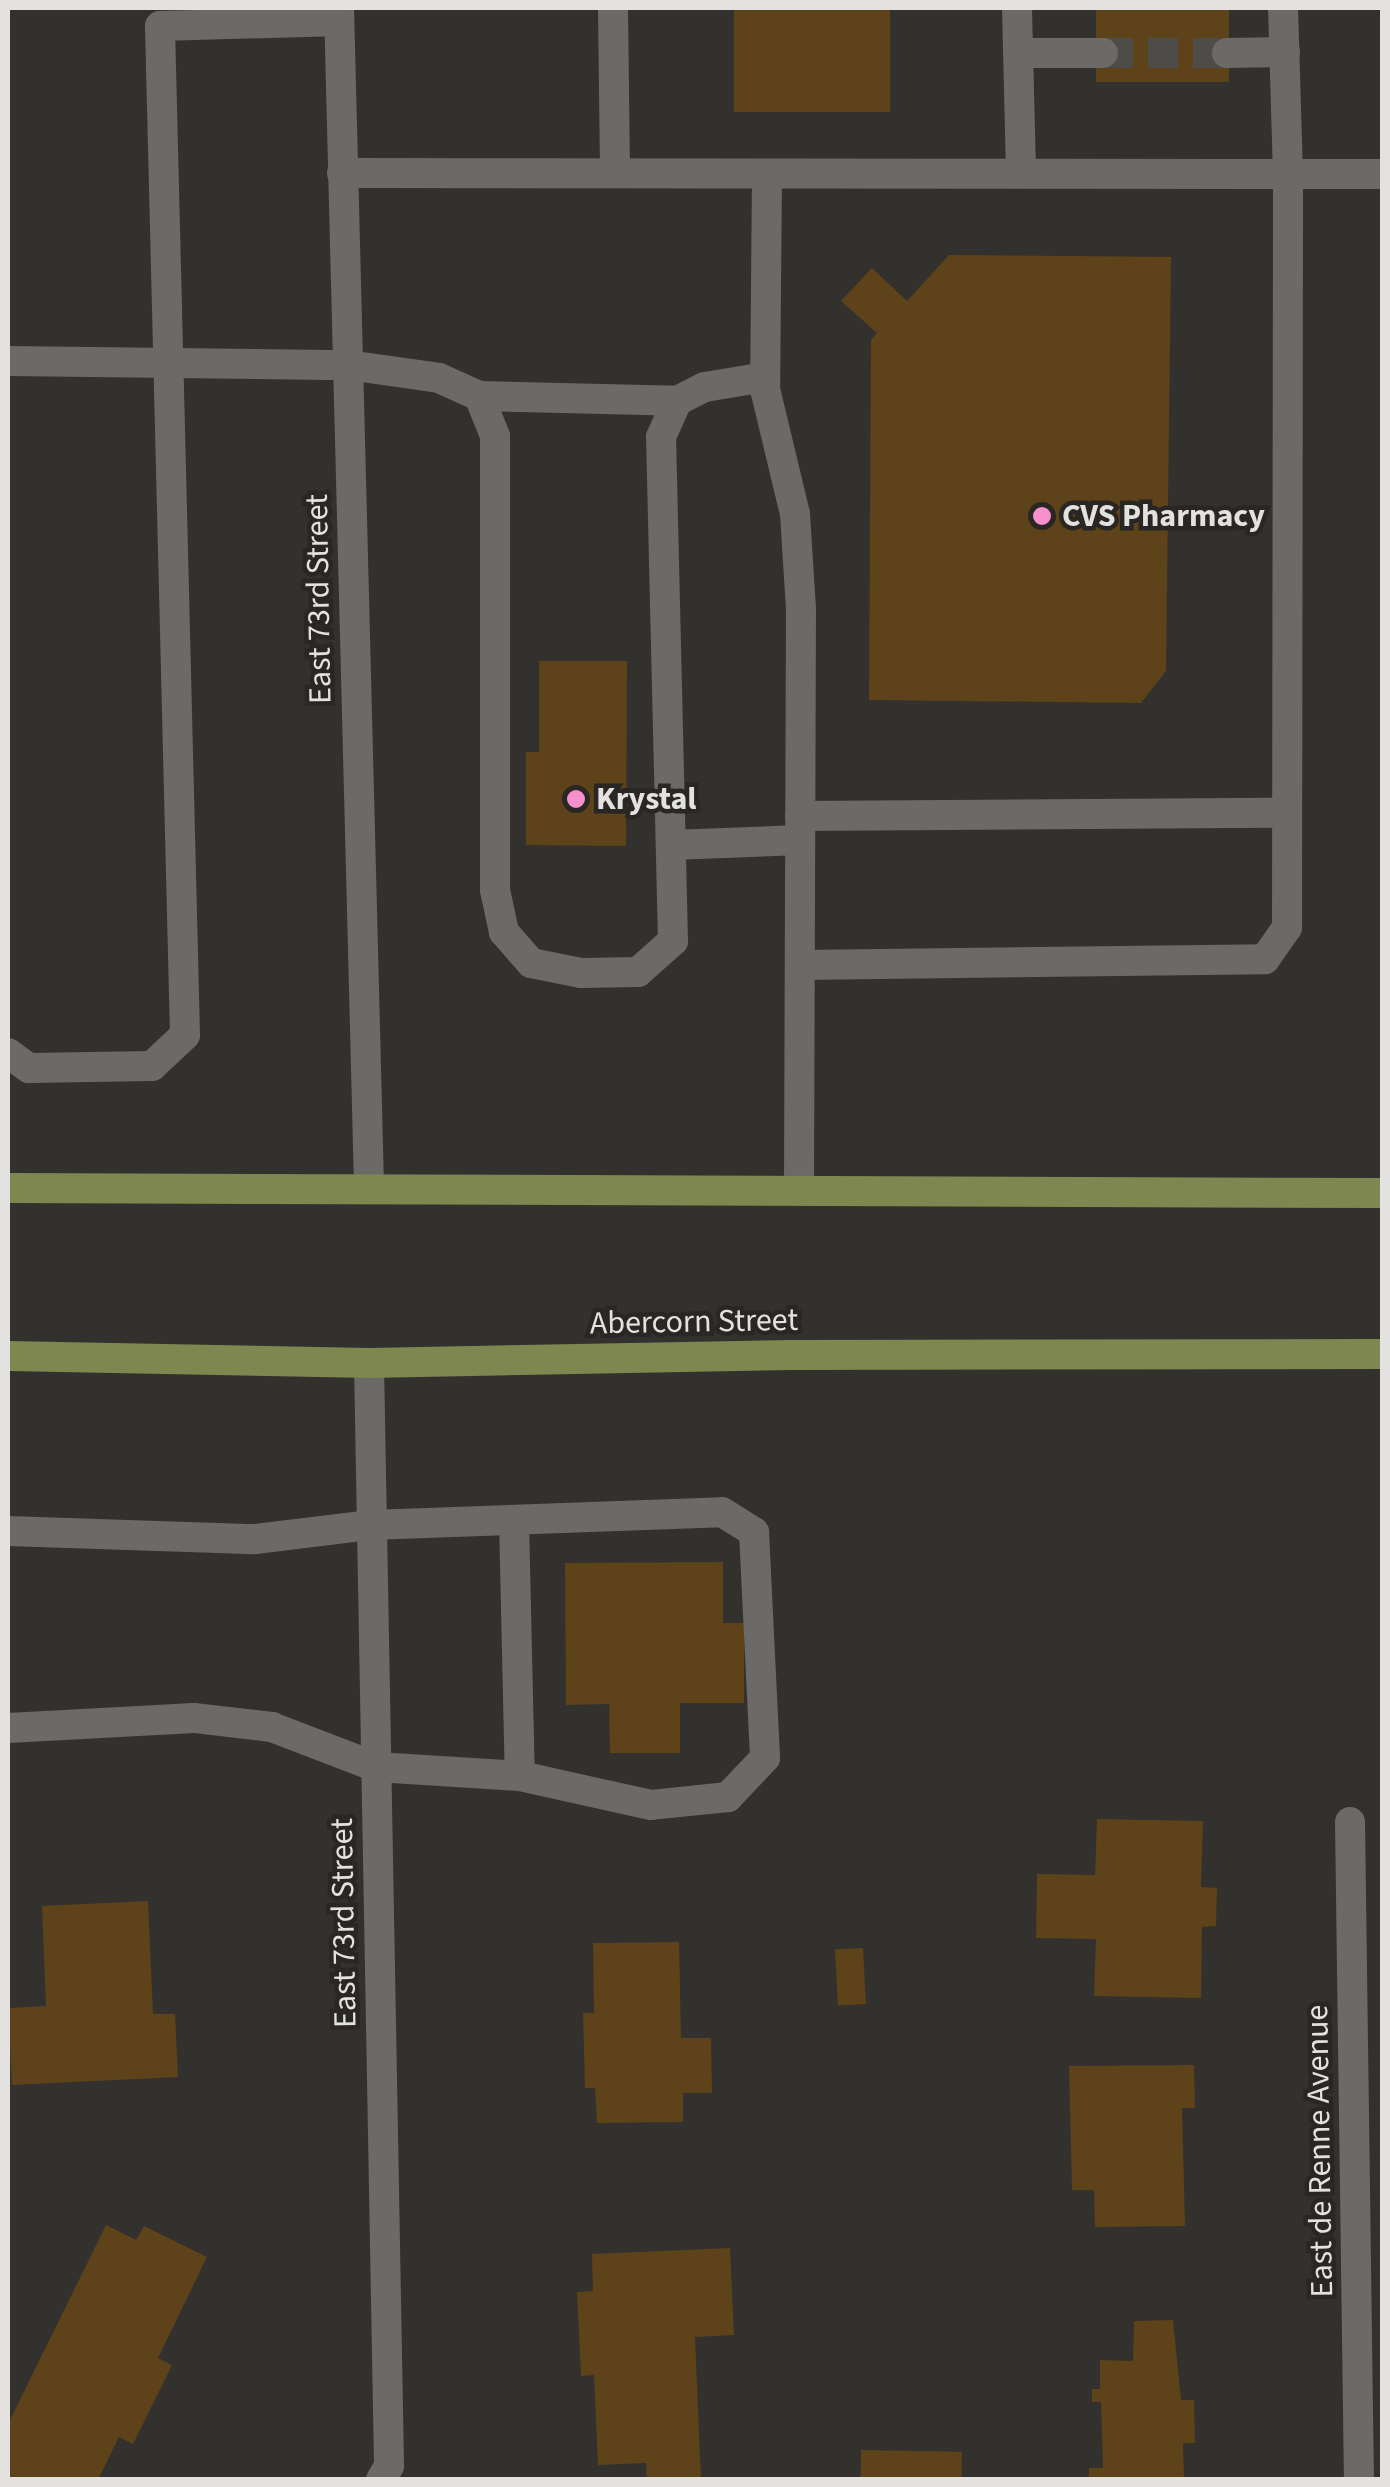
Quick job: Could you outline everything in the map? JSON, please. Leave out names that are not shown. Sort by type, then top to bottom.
[{"type":"main road","points":[[8,1188],[1382,1193]]},
{"type":"main road","name":"Abercorn Street","points":[[8,1356],[369,1362],[790,1355],[1382,1354]]},
{"type":"street","points":[[613,8],[615,172]]},
{"type":"street","points":[[1017,8],[1021,172]]},
{"type":"street","points":[[800,965],[1265,959],[1288,928],[1288,174],[1283,8]]},
{"type":"street","points":[[8,1053],[29,1068],[152,1066],[185,1034],[160,26],[339,14]]},
{"type":"street","name":"East 73rd Street","points":[[339,14],[369,1188]]},
{"type":"street","points":[[1227,53],[1285,52]]},
{"type":"street","points":[[1018,54],[1103,53]]},
{"type":"street","points":[[342,173],[1382,174]]},
{"type":"street","points":[[767,174],[765,377],[771,424],[794,514],[801,609],[799,1190]]},
{"type":"street","points":[[8,360],[348,364],[439,378],[479,396],[677,401],[705,387],[765,377]]},
{"type":"street","points":[[479,396],[495,436],[494,890],[504,932],[531,963],[581,974],[638,972],[673,941],[660,437],[677,401]]},
{"type":"street","points":[[671,844],[800,828],[1287,813]]},
{"type":"street","name":"East 73rd Street","points":[[369,1362],[389,2466],[381,2480]]},
{"type":"street","points":[[8,1531],[255,1539],[371,1525],[722,1512],[754,1532],[765,1758],[728,1797],[650,1806],[520,1776],[376,1767],[272,1728],[194,1718],[8,1728]]},
{"type":"street","points":[[514,1520],[520,1776]]},
{"type":"street","name":"East de Renne Avenue","points":[[1350,1822],[1359,2480]]},
{"type":"building","points":[[734,8],[890,8],[890,112],[734,112]]},
{"type":"building","points":[[1096,8],[1229,8],[1229,82],[1096,82]]},
{"type":"building","points":[[949,255],[1171,257],[1166,671],[1141,703],[869,700],[871,340],[877,333],[841,301],[872,268],[907,301]]},
{"type":"building","name":"Krystal","points":[[539,661],[627,661],[626,846],[526,845],[526,752],[539,752]]},
{"type":"building","points":[[723,1562],[723,1623],[744,1623],[744,1703],[680,1703],[680,1753],[610,1753],[609,1704],[566,1705],[565,1563]]},
{"type":"building","points":[[1097,1819],[1203,1821],[1201,1887],[1217,1888],[1216,1926],[1202,1927],[1201,1998],[1094,1996],[1096,1939],[1036,1938],[1037,1874],[1095,1875]]},
{"type":"building","points":[[148,1901],[153,2014],[175,2014],[178,2077],[12,2085],[8,2008],[46,2006],[42,1906]]},
{"type":"building","points":[[679,1942],[681,2038],[711,2038],[712,2093],[683,2093],[683,2122],[597,2123],[595,2088],[585,2088],[583,2013],[594,2013],[593,1943]]},
{"type":"building","points":[[863,1948],[866,2004],[838,2005],[835,1949]]},
{"type":"building","points":[[1194,2065],[1195,2108],[1182,2108],[1185,2226],[1095,2227],[1094,2190],[1072,2190],[1069,2066]]},
{"type":"building","points":[[106,2225],[136,2240],[144,2226],[207,2257],[158,2358],[172,2365],[133,2444],[119,2437],[98,2480],[8,2480],[8,2424]]},
{"type":"building","points":[[730,2248],[734,2335],[695,2337],[701,2480],[647,2480],[646,2463],[598,2465],[594,2375],[581,2376],[577,2292],[593,2291],[592,2254]]},
{"type":"building","points":[[1173,2320],[1181,2400],[1194,2400],[1195,2443],[1183,2443],[1184,2480],[1089,2480],[1089,2468],[1103,2468],[1101,2402],[1092,2402],[1092,2389],[1100,2389],[1100,2360],[1133,2361],[1134,2321]]},
{"type":"building","points":[[861,2450],[962,2452],[961,2480],[860,2480]]},
{"type":"tunnel","points":[[1103,53],[1227,53]]},
{"type":"place","name":"CVS Pharmacy","points":[[1042,516]]},
{"type":"place","name":"Krystal","points":[[576,799]]}]
